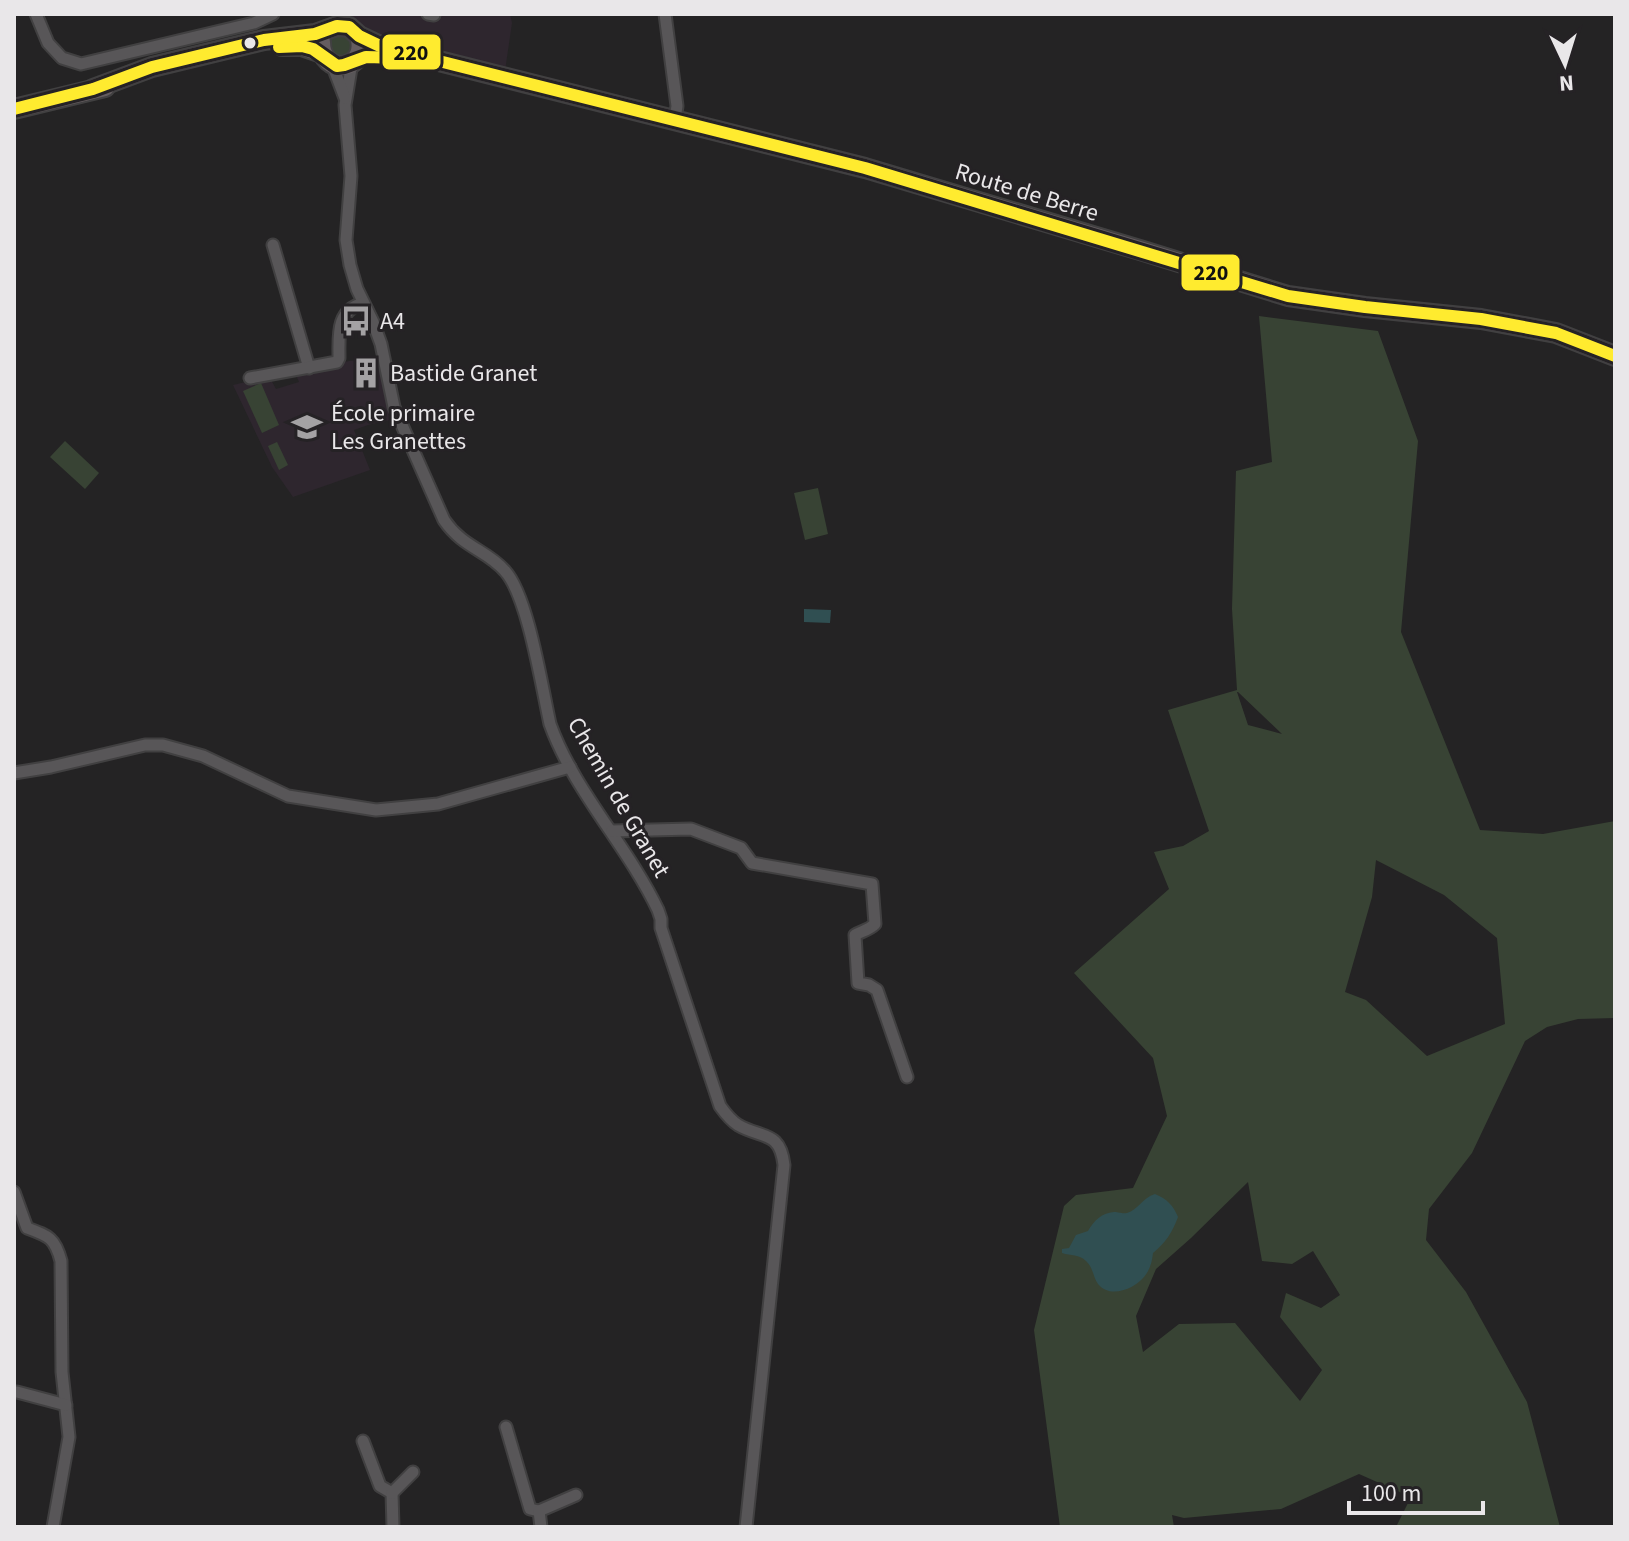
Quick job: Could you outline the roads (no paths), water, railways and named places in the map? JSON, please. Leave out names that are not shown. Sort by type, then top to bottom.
[{"type":"main road","name":"Route de Berre","points":[[93,89],[166,64],[264,40],[315,34],[341,25],[380,46],[865,168],[1288,296],[1481,319],[1556,333],[1615,356]]},
{"type":"main road","points":[[341,25],[361,48],[354,60],[343,66],[327,58],[322,38],[341,25]]},
{"type":"main road","name":"Route de Berre","points":[[14,109],[277,47],[302,46],[327,58]]},
{"type":"main road","name":"Route de Berre","points":[[354,60],[378,56],[427,58]]},
{"type":"street","points":[[36,14],[48,43],[62,58],[81,64],[254,23],[273,14]]},
{"type":"street","points":[[665,14],[677,106],[675,119]]},
{"type":"street","name":"Chemin de Granet","points":[[327,58],[345,98]]},
{"type":"street","name":"Chemin de Granet","points":[[354,60],[345,98],[352,188],[346,240],[353,277],[381,344],[394,407],[452,532],[499,564],[515,586],[525,614],[555,739],[630,857],[658,910],[661,928],[720,1106],[739,1125],[772,1138],[783,1153],[746,1527]]},
{"type":"street","points":[[273,245],[309,368]]},
{"type":"street","points":[[250,378],[333,364],[339,360],[340,326],[345,314],[353,306],[363,303]]},
{"type":"street","points":[[14,773],[145,745],[163,745],[203,756],[288,796],[376,810],[438,804],[570,767]]},
{"type":"street","points":[[612,831],[691,829],[741,848],[752,863],[872,884],[875,924],[855,935],[858,983],[877,990],[907,1077]]},
{"type":"street","points":[[14,1192],[27,1228],[46,1235],[56,1244],[61,1261],[62,1372],[69,1437],[53,1527]]},
{"type":"street","points":[[17,1392],[66,1405]]},
{"type":"street","points":[[506,1427],[530,1509],[539,1511],[576,1495]]},
{"type":"street","points":[[363,1441],[380,1486],[392,1493]]},
{"type":"street","points":[[393,1527],[392,1493],[413,1472]]},
{"type":"street","points":[[539,1511],[541,1527]]},
{"type":"water","points":[[804,609],[831,610],[830,623],[804,622]]},
{"type":"water","points":[[1155,1194],[1169,1203],[1178,1217],[1168,1237],[1153,1253],[1146,1274],[1134,1285],[1122,1291],[1109,1291],[1098,1284],[1086,1261],[1062,1253],[1062,1249],[1069,1248],[1076,1235],[1088,1231],[1102,1216],[1131,1211]]},
{"type":"place","name":"A4","points":[[356,321]]},
{"type":"place","name":"Bastide Granet","points":[[366,373]]},
{"type":"place","name":"École primaire Les Granettes","points":[[307,427]]}]
